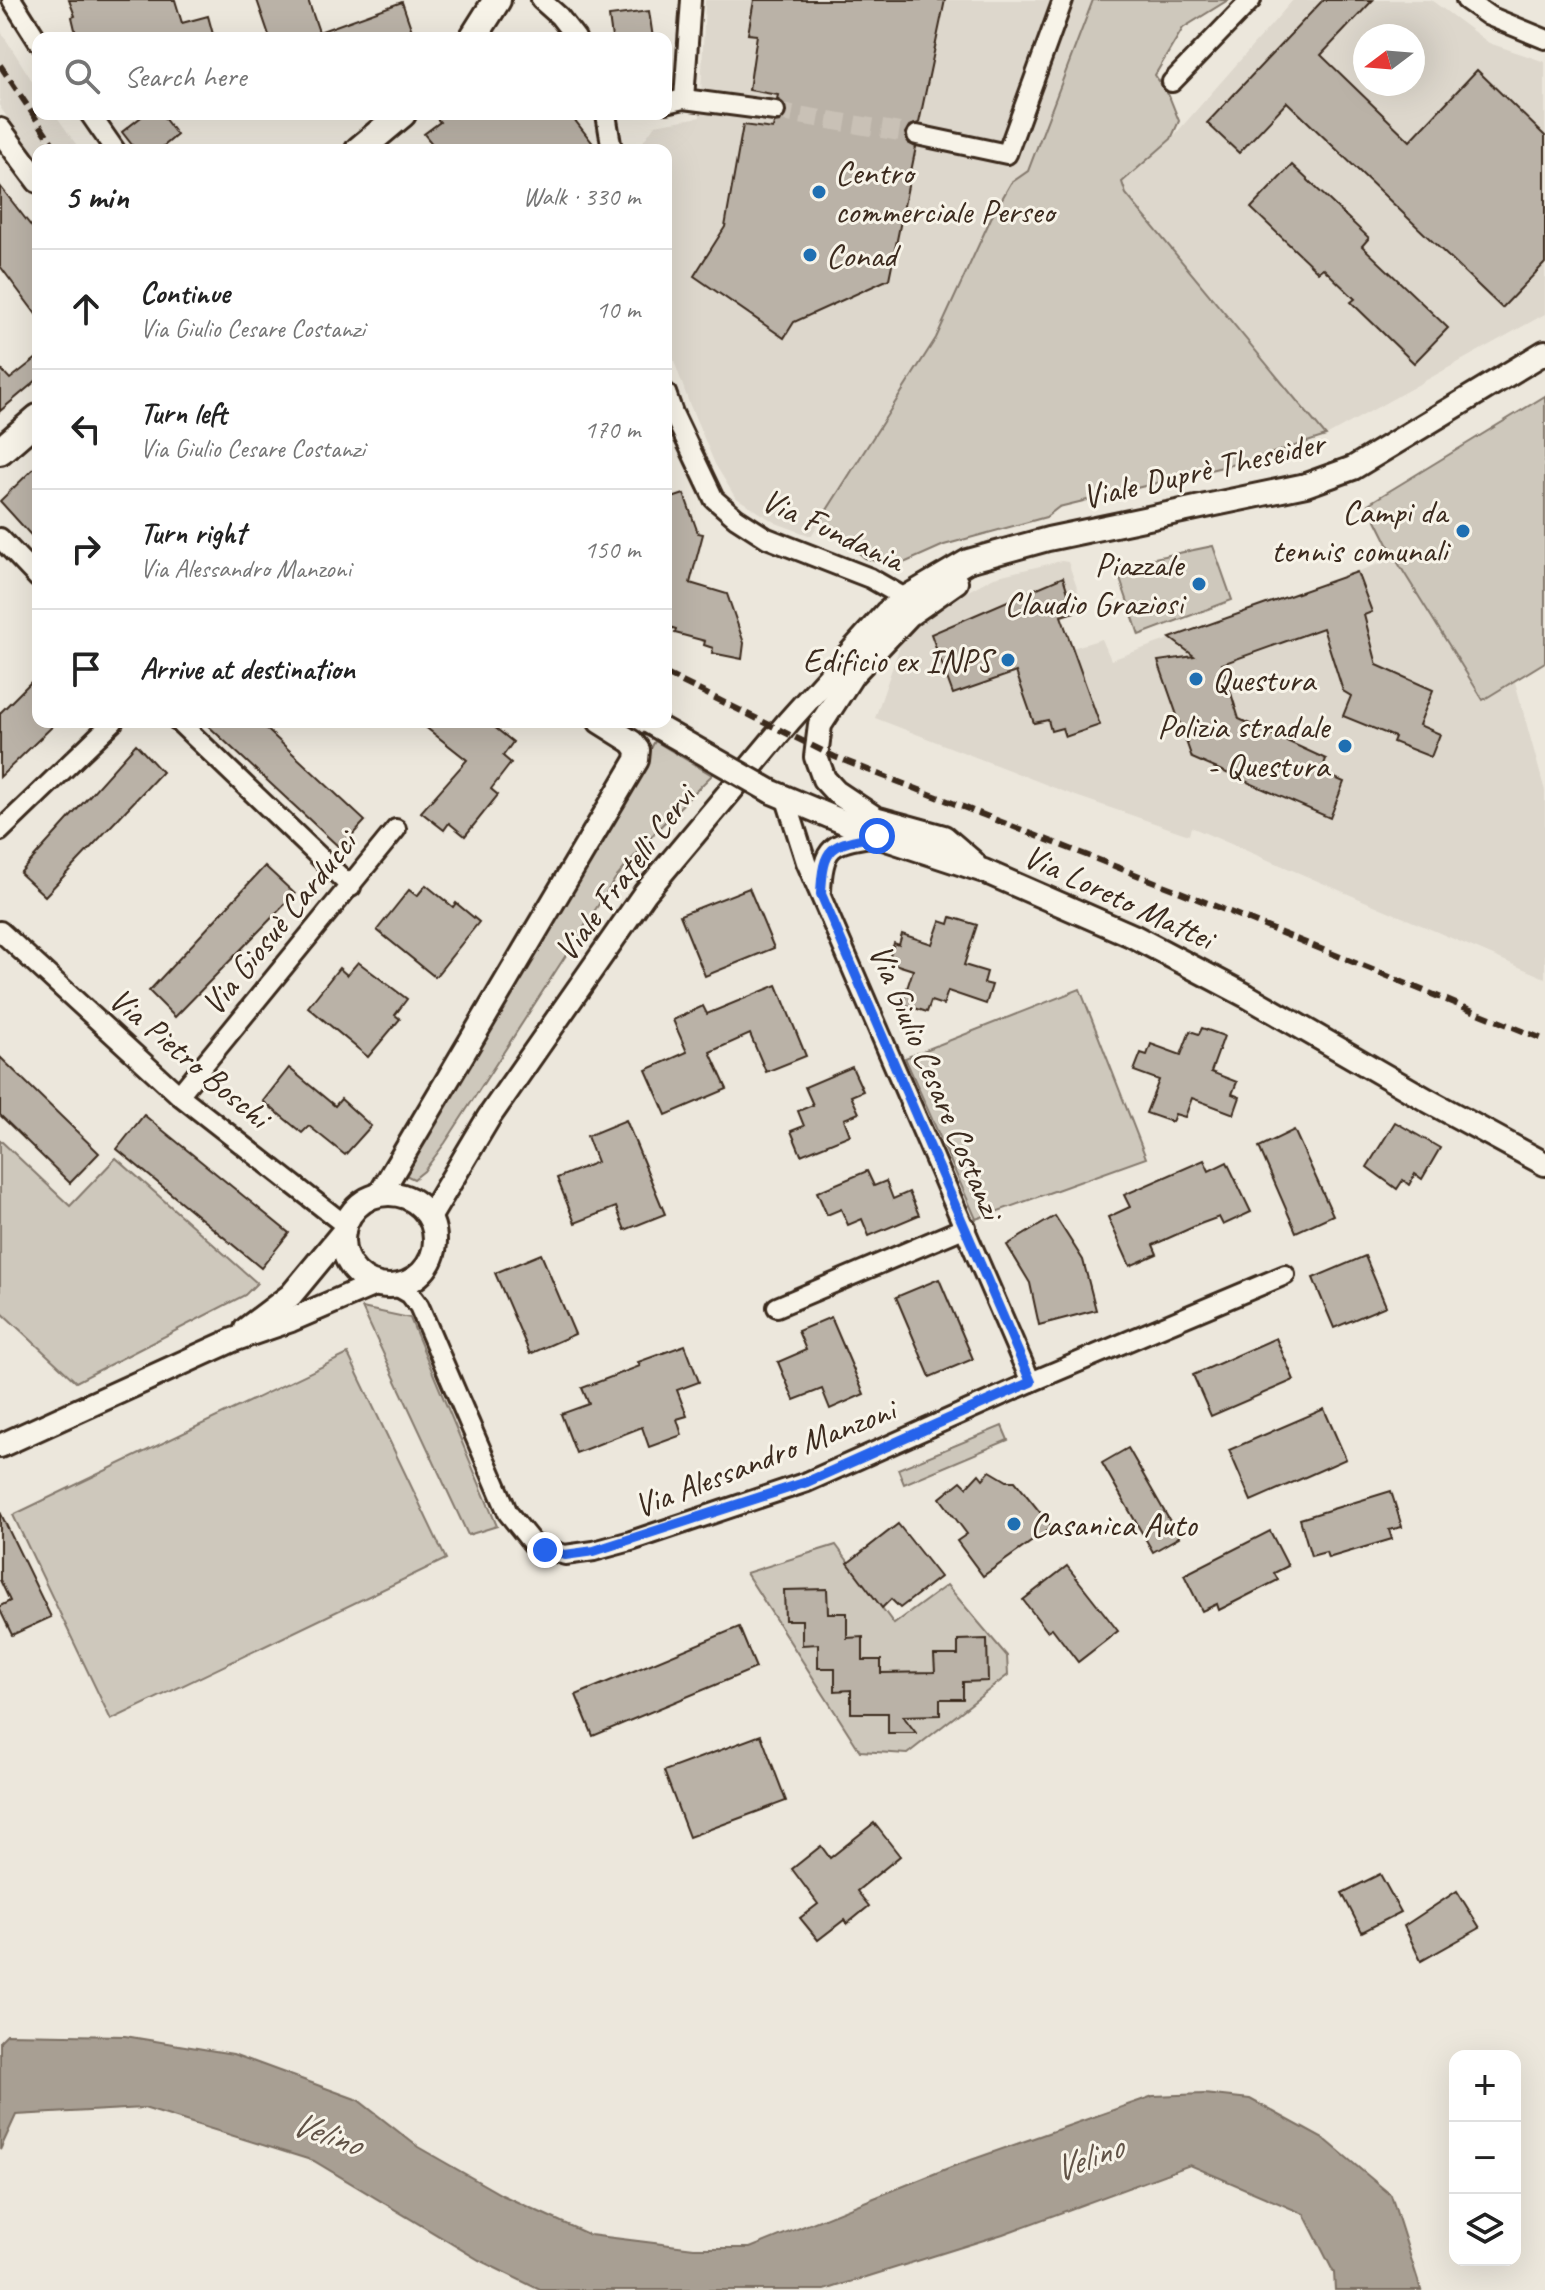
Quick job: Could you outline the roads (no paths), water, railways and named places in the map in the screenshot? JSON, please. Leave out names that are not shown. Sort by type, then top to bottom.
[{"type":"main road","points":[[477,32],[497,0]]},
{"type":"main road","points":[[366,144],[395,120]]},
{"type":"main road","points":[[0,451],[32,423]]},
{"type":"street","points":[[12,0],[32,32]]},
{"type":"street","points":[[541,0],[571,32]]},
{"type":"street","points":[[691,0],[675,101],[775,111]]},
{"type":"street","points":[[917,135],[1007,154],[1063,0]]},
{"type":"street","points":[[1172,82],[1251,0]]},
{"type":"street","points":[[1466,0],[1489,16],[1545,39]]},
{"type":"street","points":[[94,120],[111,144]]},
{"type":"street","points":[[609,120],[611,144]]},
{"type":"street","points":[[0,130],[32,173]]},
{"type":"street","name":"Viale Duprè Theseider","points":[[905,598],[968,561],[1048,539],[1293,488],[1353,468],[1545,352]]},
{"type":"street","name":"Via Fundania","points":[[672,410],[714,499],[736,518],[767,538],[870,578],[905,598]]},
{"type":"street","points":[[0,538],[32,572]]},
{"type":"street","points":[[984,871],[944,837],[875,818],[836,792],[824,779],[819,767],[817,738],[820,725],[853,674],[909,615],[961,578],[1048,539]]},
{"type":"street","name":"Viale Fratelli Cervi","points":[[430,1216],[489,1117],[645,893],[789,721],[886,613],[905,598]]},
{"type":"street","points":[[0,831],[107,728]]},
{"type":"street","points":[[185,728],[351,887]]},
{"type":"street","points":[[380,1194],[637,760],[638,750],[632,742],[610,728]]},
{"type":"street","name":"Via Loreto Mattei","points":[[660,728],[779,796],[877,836],[984,871],[1147,942],[1545,1164]]},
{"type":"street","name":"Via Giulio Cesare Costanzi","points":[[779,796],[1031,1382]]},
{"type":"street","name":"Via Giosuè Carducci","points":[[179,1095],[396,829]]},
{"type":"street","points":[[821,894],[822,862],[831,850],[846,841],[877,836]]},
{"type":"street","name":"Via Pietro Boschi","points":[[0,931],[179,1095],[345,1228]]},
{"type":"street","points":[[0,1446],[233,1340],[385,1285],[410,1281],[431,1260],[436,1245],[430,1216],[408,1197],[394,1193],[365,1200],[353,1210],[345,1228],[291,1295],[233,1340]]},
{"type":"street","points":[[777,1307],[966,1227]]},
{"type":"street","points":[[345,1228],[345,1254],[352,1267],[362,1277],[385,1285]]},
{"type":"street","name":"Via Alessandro Manzoni","points":[[385,1285],[410,1294],[419,1306],[508,1513],[533,1544],[565,1555],[631,1541],[807,1482],[1031,1382],[1285,1275]]},
{"type":"water","name":"Velino","points":[[7,2034],[125,2036],[233,2054],[358,2100],[418,2147],[502,2195],[590,2235],[694,2248],[750,2248],[951,2167],[1153,2096],[1204,2094],[1250,2099],[1327,2141],[1391,2195],[1421,2290],[1335,2290],[1334,2273],[1304,2214],[1190,2165],[1003,2234],[825,2290],[540,2290],[479,2260],[314,2161],[144,2108],[16,2115],[0,2150],[0,2041]]},
{"type":"tunnel","points":[[775,111],[917,135]]},
{"type":"railway","points":[[0,65],[32,113]]},
{"type":"railway","points":[[37,120],[53,144]]},
{"type":"railway","points":[[672,677],[835,757],[1173,889],[1545,1040]]},
{"type":"place","name":"Centro commerciale Perseo","points":[[819,192]]},
{"type":"place","name":"Conad","points":[[810,255]]},
{"type":"place","name":"Campi da tennis comunali","points":[[1463,531]]},
{"type":"place","name":"Piazzale Claudio Graziosi","points":[[1199,584]]},
{"type":"place","name":"Edificio ex INPS","points":[[1008,660]]},
{"type":"place","name":"Questura","points":[[1196,679]]},
{"type":"place","name":"Polizia stradale - Questura","points":[[1345,746]]},
{"type":"place","name":"Casanica Auto","points":[[1014,1524]]}]
